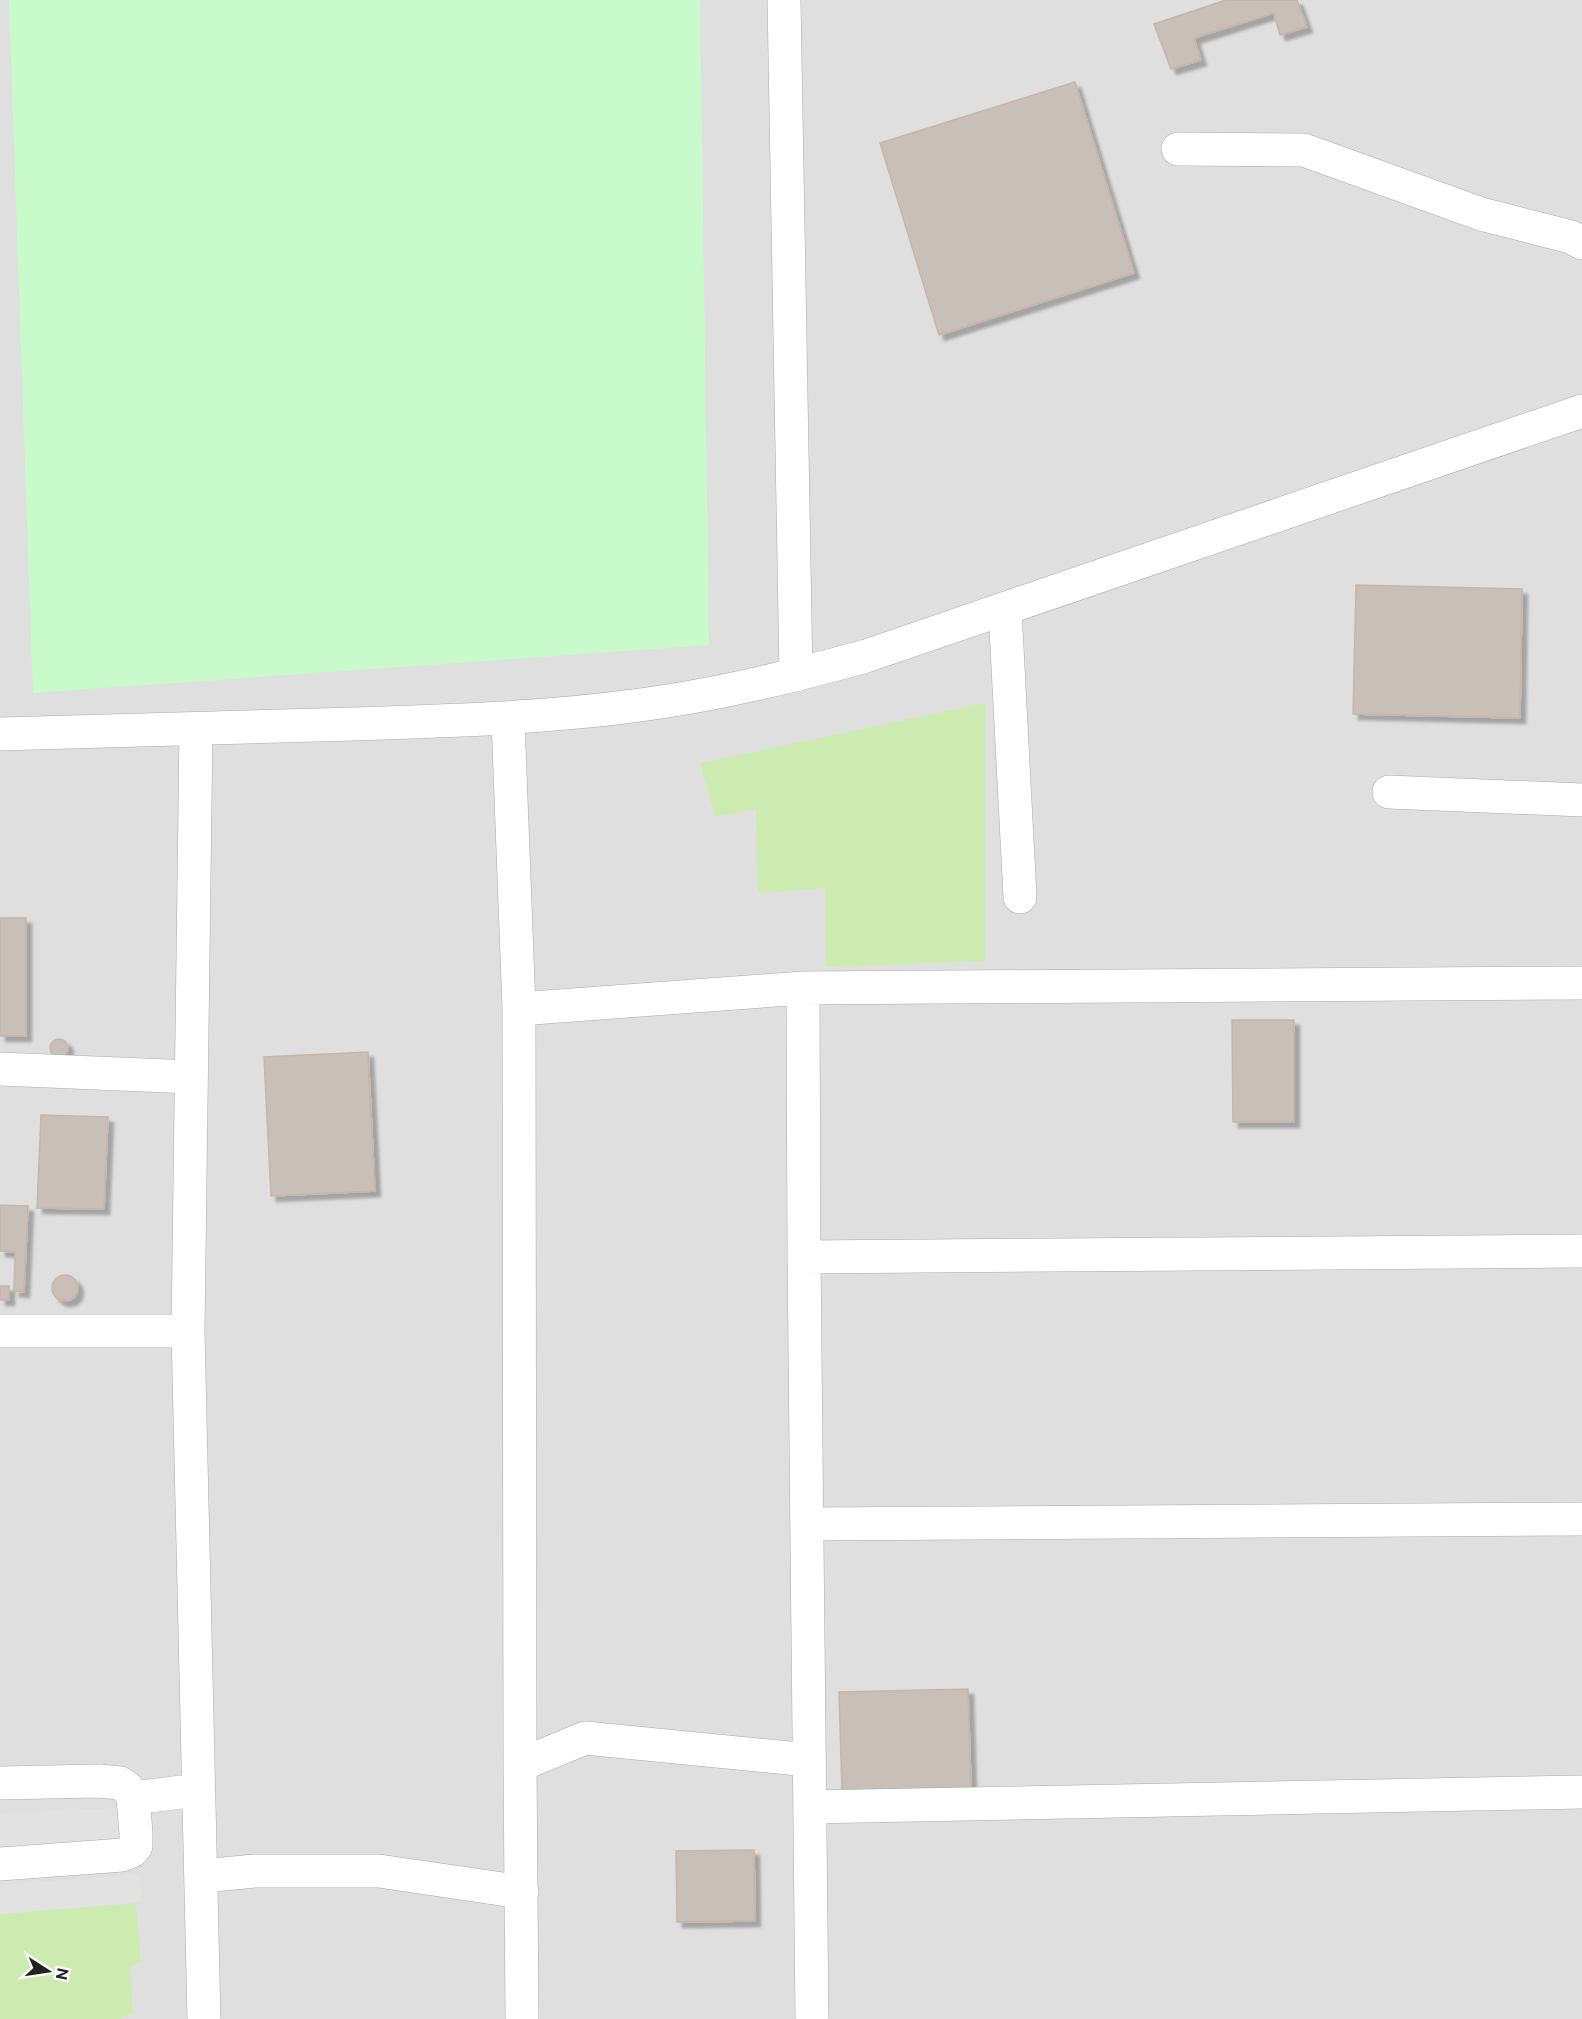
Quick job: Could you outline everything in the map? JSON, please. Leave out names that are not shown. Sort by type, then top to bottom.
[{"type":"street","points":[[784,0],[796,675]]},
{"type":"street","points":[[1178,149],[1304,150],[1481,214],[1571,237],[1582,243]]},
{"type":"street","points":[[0,734],[508,719],[640,705],[718,692],[796,675],[866,656],[1582,411]]},
{"type":"street","points":[[1005,609],[1020,897]]},
{"type":"street","points":[[508,719],[519,1009],[522,2019]]},
{"type":"street","points":[[196,730],[188,1331],[204,2019]]},
{"type":"street","points":[[1389,792],[1582,800]]},
{"type":"street","points":[[519,1009],[803,988],[1582,983]]},
{"type":"street","points":[[803,988],[812,2019]]},
{"type":"street","points":[[0,1069],[191,1077]]},
{"type":"street","points":[[804,1257],[1582,1251]]},
{"type":"street","points":[[0,1331],[188,1331]]},
{"type":"street","points":[[807,1524],[1582,1519]]},
{"type":"street","points":[[520,1766],[585,1738],[809,1760]]},
{"type":"street","points":[[0,1783],[120,1783],[127,1788],[133,1798],[136,1846],[132,1851],[106,1857],[0,1864]]},
{"type":"street","points":[[133,1798],[198,1790]]},
{"type":"street","points":[[810,1807],[1582,1792]]},
{"type":"street","points":[[202,1876],[255,1870],[379,1871],[522,1892]]},
{"type":"shaded area","points":[[0,0],[1582,0],[1582,2019],[0,2019]]},
{"type":"shaded area","points":[[123,1808],[126,1865],[0,1869],[0,1813]]},
{"type":"shaded area","points":[[140,1874],[141,1902],[0,1914],[0,1885]]},
{"type":"green space","points":[[9,0],[700,0],[709,645],[33,693]]},
{"type":"green space","points":[[985,703],[985,961],[826,967],[825,888],[758,893],[756,809],[715,817],[700,763]]},
{"type":"green space","points":[[136,1903],[141,1962],[130,1966],[133,2013],[120,2019],[0,2019],[0,1914]]},
{"type":"building","points":[[1226,0],[1297,0],[1307,27],[1280,35],[1274,13],[1194,38],[1201,60],[1171,69],[1154,24]]},
{"type":"building","points":[[1075,82],[1134,273],[939,335],[880,143]]},
{"type":"building","points":[[1356,585],[1522,589],[1520,718],[1353,714]]},
{"type":"building","points":[[0,918],[26,918],[26,1036],[0,1036]]},
{"type":"building","points":[[1232,1020],[1294,1020],[1294,1122],[1233,1122]]},
{"type":"building","points":[[55,1039],[63,1039],[68,1044],[66,1055],[55,1057],[50,1052],[50,1044]]},
{"type":"building","points":[[368,1052],[375,1191],[271,1196],[264,1057]]},
{"type":"building","points":[[41,1115],[108,1117],[104,1209],[37,1208]]},
{"type":"building","points":[[0,1205],[28,1206],[24,1292],[14,1291],[15,1252],[0,1251]]},
{"type":"building","points":[[65,1275],[74,1279],[78,1288],[74,1297],[65,1301],[56,1297],[52,1288],[56,1279]]},
{"type":"building","points":[[0,1286],[9,1286],[9,1300],[0,1300]]},
{"type":"building","points":[[968,1689],[971,1787],[842,1791],[839,1692]]},
{"type":"building","points":[[754,1850],[755,1921],[677,1922],[676,1851]]}]
